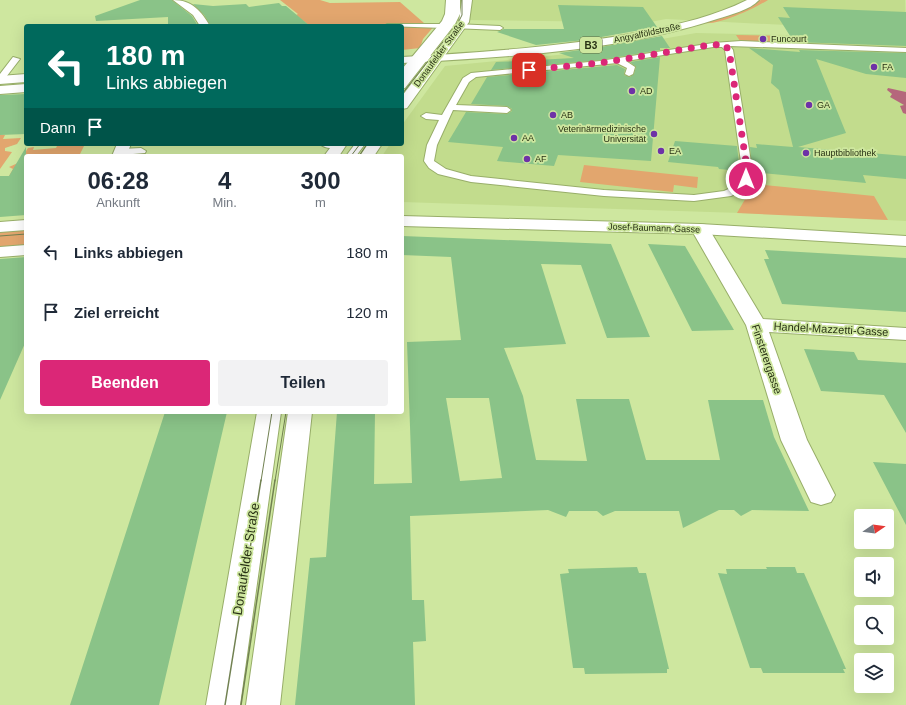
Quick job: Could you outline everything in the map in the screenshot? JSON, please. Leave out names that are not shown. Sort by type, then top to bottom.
[{"type":"main road","points":[[178,0],[197,13],[204,24]]},
{"type":"main road","name":"Donaufelder Straße","points":[[404,74],[428,56],[452,26],[450,14],[452,0]]},
{"type":"main road","name":"Donaufelder Straße","points":[[404,101],[428,56],[452,26],[464,22],[468,0]]},
{"type":"main road","name":"Angyalföldstraße","points":[[428,56],[536,47],[613,37],[666,27],[707,15],[742,0]]},
{"type":"main road","name":"Angyalföldstraße","points":[[428,56],[536,51],[620,40],[717,16],[754,0]]},
{"type":"main road","name":"B3","points":[[404,55],[428,56]]},
{"type":"main road","name":"B3","points":[[404,60],[428,56]]},
{"type":"main road","points":[[0,80],[24,78]]},
{"type":"main road","points":[[0,84],[24,82]]},
{"type":"main road","points":[[0,90],[24,88]]},
{"type":"main road","name":"Josef-Baumann-Gasse","points":[[404,221],[700,229],[906,240]]},
{"type":"main road","points":[[0,227],[24,225]]},
{"type":"main road","name":"Finsterergasse","points":[[700,229],[756,325],[794,440],[821,495]]},
{"type":"main road","points":[[0,252],[24,250]]},
{"type":"main road","name":"Handel-Mazzetti-Gasse","points":[[756,325],[906,334]]},
{"type":"main road","name":"Donaufelder Straße","points":[[223,705],[269,414]]},
{"type":"main road","points":[[263,705],[300,414]]},
{"type":"lane","name":"Donaufelder Straße","points":[[452,26],[457,14],[458,0]]},
{"type":"lane","points":[[404,26],[500,28]]},
{"type":"lane","points":[[724,44],[729,50],[746,162],[746,179],[738,188],[727,194],[694,198],[653,197],[471,179],[451,175],[434,167],[428,157],[434,138],[466,80],[474,75],[558,68],[724,44],[825,46],[906,50]]},
{"type":"lane","name":"Donaufelder Straße","points":[[404,84],[428,56]]},
{"type":"lane","points":[[0,80],[16,59]]},
{"type":"lane","points":[[618,60],[631,67],[629,74]]},
{"type":"lane","points":[[451,107],[507,110]]},
{"type":"lane","points":[[426,116],[445,118]]},
{"type":"lane","points":[[121,151],[141,151]]},
{"type":"shaded area","points":[[280,0],[320,0],[330,3],[400,2],[424,23],[436,24],[423,39],[420,48],[404,50],[404,24],[307,24],[296,15],[298,14]]},
{"type":"shaded area","points":[[461,0],[905,0],[906,31],[666,19],[620,28],[615,22],[465,20]]},
{"type":"shaded area","points":[[761,0],[768,0],[746,12],[727,19],[718,22],[703,23],[745,8]]},
{"type":"shaded area","name":"Veterinärmedizinische Universität","points":[[696,33],[790,35],[906,41],[906,221],[773,214],[404,202],[404,154],[383,154],[389,146],[404,146],[404,122],[445,66],[588,52]]},
{"type":"shaded area","name":"Funcourt","points":[[736,35],[786,36],[791,43],[740,41]]},
{"type":"shaded area","points":[[888,88],[906,92],[906,114],[903,113],[900,106],[904,105],[890,97],[892,94],[887,90]]},
{"type":"shaded area","points":[[0,135],[5,135],[3,139],[21,138],[17,144],[5,148],[5,151],[12,152],[0,169]]},
{"type":"shaded area","points":[[57,146],[84,146],[80,154],[24,154],[28,148],[34,147],[33,150],[56,148]]},
{"type":"shaded area","points":[[24,154],[24,188],[2,176],[9,176],[13,169],[9,167],[18,163]]},
{"type":"shaded area","points":[[584,165],[698,177],[697,188],[674,185],[673,192],[580,182]]},
{"type":"shaded area","points":[[754,184],[874,196],[888,220],[737,213]]},
{"type":"shaded area","points":[[24,229],[24,245],[0,247],[0,231]]},
{"type":"building","points":[[140,0],[172,0],[192,16],[197,24],[168,24],[168,17],[96,21],[95,16]]},
{"type":"building","points":[[279,3],[282,6],[286,6],[308,24],[210,24],[204,15],[193,4],[213,6],[246,4],[249,7]]},
{"type":"building","points":[[558,5],[643,7],[657,27],[585,40],[536,45],[497,32],[504,29],[564,29]]},
{"type":"building","points":[[783,7],[906,12],[906,46],[794,42],[778,17],[790,18]]},
{"type":"building","points":[[662,36],[670,48],[660,48],[660,50],[600,60],[491,70],[496,62],[574,58],[559,53]]},
{"type":"building","points":[[749,48],[800,52],[799,50],[906,53],[906,78],[866,74],[816,59],[846,133],[798,147],[906,156],[906,179],[863,175],[866,183],[752,172],[750,147],[757,148],[756,144],[793,147],[779,90],[771,83],[773,65]]},
{"type":"building","points":[[660,57],[651,161],[558,155],[554,166],[497,161],[503,147],[448,142],[466,112],[507,114],[512,111],[512,109],[507,106],[471,104],[487,77],[617,65],[625,69],[624,75],[630,77],[634,74],[636,67],[630,62]]},
{"type":"building","points":[[24,94],[24,134],[0,135],[0,95]]},
{"type":"building","points":[[675,141],[737,146],[740,171],[719,169],[718,167],[668,162]]},
{"type":"building","points":[[26,147],[26,154],[24,154],[24,215],[0,217],[0,176],[9,176]]},
{"type":"building","points":[[404,236],[611,244],[650,337],[607,338],[581,265],[541,264],[566,344],[504,348],[523,396],[536,460],[587,461],[576,399],[629,399],[646,460],[720,460],[708,400],[763,400],[774,437],[809,511],[752,510],[741,516],[734,510],[719,510],[683,528],[679,511],[615,511],[603,516],[597,511],[569,511],[566,517],[548,510],[410,516],[412,600],[424,600],[426,641],[413,642],[415,705],[295,705],[310,558],[326,557],[337,414],[375,414],[374,484],[412,483],[407,342],[461,340],[451,257],[404,255]],"holes":[[[446,398],[489,398],[502,478],[460,481]]]},
{"type":"building","points":[[648,244],[685,246],[734,330],[692,331]]},
{"type":"building","points":[[765,250],[906,258],[906,312],[782,304],[764,259],[769,259]]},
{"type":"building","points":[[24,257],[24,346],[0,400],[0,259]]},
{"type":"building","points":[[804,349],[854,352],[858,360],[906,363],[906,433],[884,395],[821,391]]},
{"type":"building","points":[[164,414],[227,414],[159,705],[70,705]]},
{"type":"building","points":[[873,462],[906,464],[906,525]]},
{"type":"building","points":[[637,567],[639,573],[646,573],[669,669],[667,669],[667,673],[585,674],[584,668],[573,668],[560,574],[569,573],[568,569]]},
{"type":"building","points":[[766,567],[795,567],[797,573],[804,573],[846,669],[843,669],[845,673],[763,673],[761,668],[750,668],[718,573],[727,574],[726,569],[767,569]]},
{"type":"tram line","points":[[404,91],[458,23],[462,15],[462,0]]},
{"type":"tram line","points":[[352,154],[358,146]]},
{"type":"tram line","points":[[360,154],[366,146]]},
{"type":"tram line","points":[[0,236],[24,234]]},
{"type":"tram line","points":[[261,481],[272,414]]},
{"type":"tram line","points":[[275,481],[286,414]]},
{"type":"tram line","points":[[225,705],[261,480]]},
{"type":"tram line","points":[[241,705],[275,480]]},
{"type":"place","name":"Funcourt","points":[[763,39]]},
{"type":"place","name":"FA","points":[[874,67]]},
{"type":"place","name":"AD","points":[[632,91]]},
{"type":"place","name":"GA","points":[[809,105]]},
{"type":"place","name":"AB","points":[[553,115]]},
{"type":"place","name":"Veterinärmedizinische Universität","points":[[654,134]]},
{"type":"place","name":"AA","points":[[514,138]]},
{"type":"place","name":"EA","points":[[661,151]]},
{"type":"place","name":"Hauptbibliothek","points":[[806,153]]},
{"type":"place","name":"AF","points":[[527,159]]},
{"type":"route","points":[[529,70],[600,63],[724,44],[729,50],[746,162],[746,179]]}]
